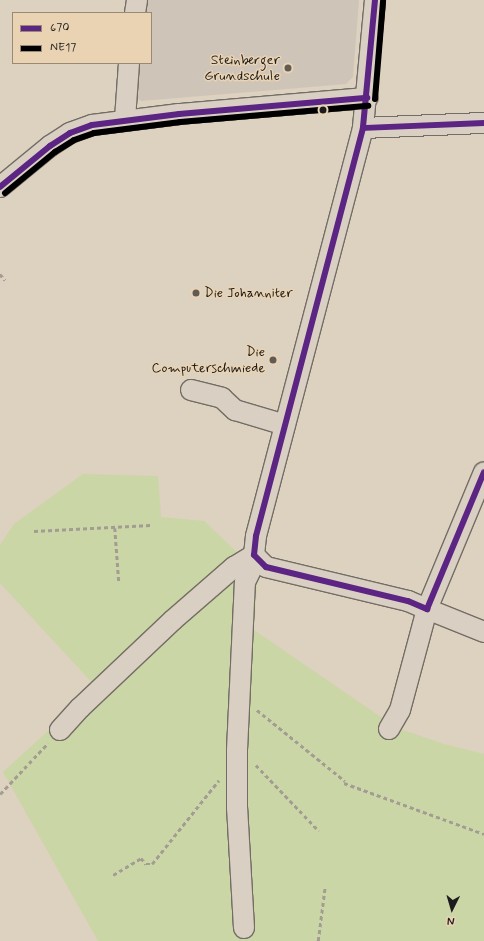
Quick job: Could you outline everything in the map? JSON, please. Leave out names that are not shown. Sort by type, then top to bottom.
[{"type":"street","points":[[135,12],[137,0]]},
{"type":"street","points":[[244,928],[237,808],[245,582],[255,555],[285,425],[363,128],[375,0]]},
{"type":"street","points":[[125,119],[129,64]]},
{"type":"street","points":[[0,187],[50,146],[70,133],[92,125],[125,119],[367,98]]},
{"type":"street","points":[[363,128],[484,123]]},
{"type":"street","points":[[191,390],[222,398],[234,410],[285,425]]},
{"type":"street","points":[[389,729],[400,710],[427,610],[484,472]]},
{"type":"street","points":[[255,555],[266,567],[408,601],[484,632]]},
{"type":"street","points":[[60,730],[80,708],[173,620],[234,567],[255,555]]},
{"type":"path","points":[[0,274],[5,280]]},
{"type":"path","points":[[34,531],[151,525]]},
{"type":"path","points":[[115,528],[118,582]]},
{"type":"path","points":[[255,708],[345,782],[484,834]]},
{"type":"path","points":[[0,794],[60,730]]},
{"type":"path","points":[[251,760],[319,831]]},
{"type":"path","points":[[113,875],[141,858],[146,864],[152,864],[224,774]]},
{"type":"path","points":[[318,941],[326,886]]},
{"type":"shaded area","points":[[147,0],[359,0],[353,77],[346,84],[141,101],[135,96],[139,64],[152,64],[152,12],[145,12]]},
{"type":"green space","points":[[83,474],[158,476],[161,517],[204,521],[258,572],[254,630],[397,728],[444,744],[484,754],[484,941],[98,941],[3,772],[96,687],[0,583],[0,545],[14,524]]},
{"type":"transit line","name":"670","points":[[375,0],[363,128],[256,536],[254,555],[266,567],[408,601],[427,609],[484,472]]},
{"type":"transit line","name":"NE17","points":[[375,99],[383,1]]},
{"type":"transit line","name":"670","points":[[0,187],[50,146],[70,133],[92,125],[179,114],[367,98]]},
{"type":"transit line","name":"NE17","points":[[5,193],[55,152],[74,140],[94,133],[180,122],[368,106]]},
{"type":"transit line","name":"670","points":[[363,128],[484,123]]},
{"type":"place","name":"Steinberger Grundschule","points":[[288,68]]},
{"type":"place","name":"Die Johanniter","points":[[196,293]]},
{"type":"place","name":"Die Computerschmiede","points":[[273,360]]}]
